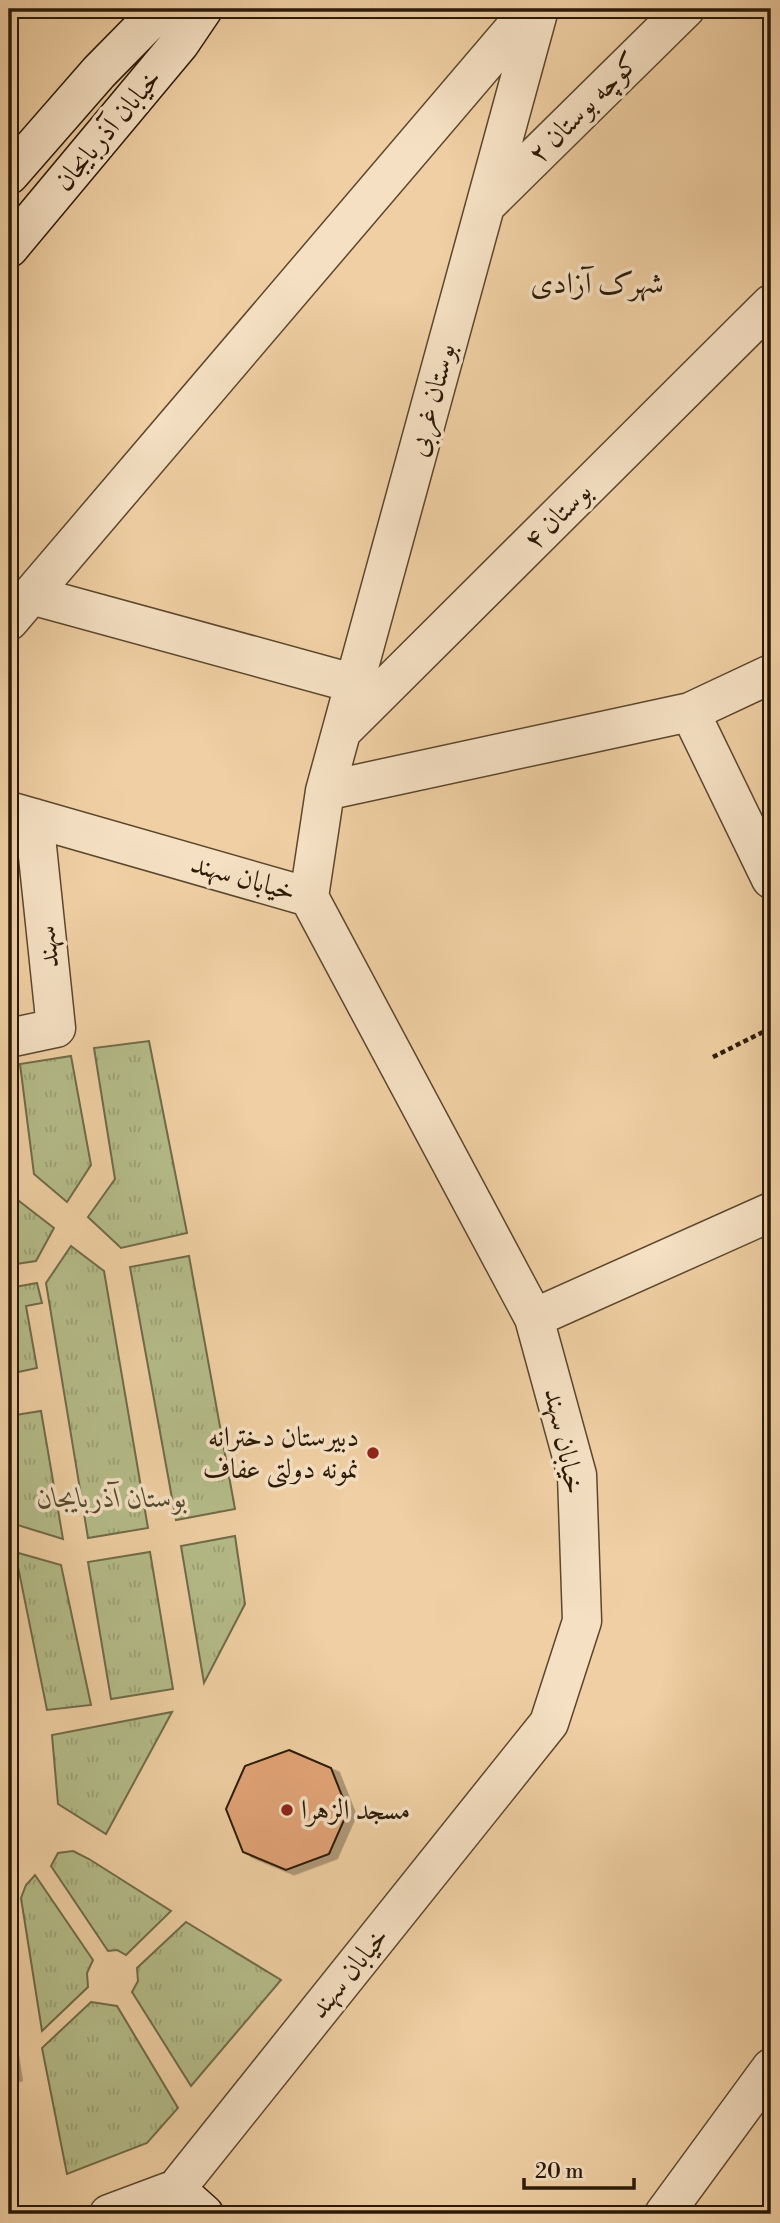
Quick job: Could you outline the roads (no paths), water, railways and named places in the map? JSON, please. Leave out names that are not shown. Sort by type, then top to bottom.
[{"type":"street","name":"خیابان آذربایجان","points":[[9,174],[99,72],[162,9]]},
{"type":"street","name":"خیابان آذربایجان","points":[[9,248],[180,43],[203,9]]},
{"type":"street","points":[[356,684],[20,608],[531,9]]},
{"type":"street","name":"بوستان غربی","points":[[309,897],[326,791],[539,9]]},
{"type":"street","name":"کوچه بوستان ۲","points":[[483,208],[685,9]]},
{"type":"street","name":"بوستان ۴","points":[[344,729],[771,304]]},
{"type":"street","points":[[326,791],[691,712],[771,674]]},
{"type":"street","points":[[691,712],[771,879]]},
{"type":"street","name":"خیابان سهند","points":[[17,817],[309,897],[534,1318],[577,1475],[582,1621],[549,1723],[176,2189]]},
{"type":"street","name":"سهند","points":[[9,1038],[56,1028],[17,817]]},
{"type":"street","points":[[534,1318],[771,1212]]},
{"type":"street","points":[[664,2214],[771,2068]]},
{"type":"street","points":[[108,2214],[176,2189],[204,2214]]},
{"type":"place","name":"دبیرستان دخترانه نمونه دولتی عفاف","points":[[373,1453]]},
{"type":"place","name":"مسجد الزهرا","points":[[287,1810]]},
{"type":"district","name":"شهرک آزادی","points":[[597,284]]},
{"type":"park label","name":"بوستان آذربایجان","points":[[112,1498]]}]
